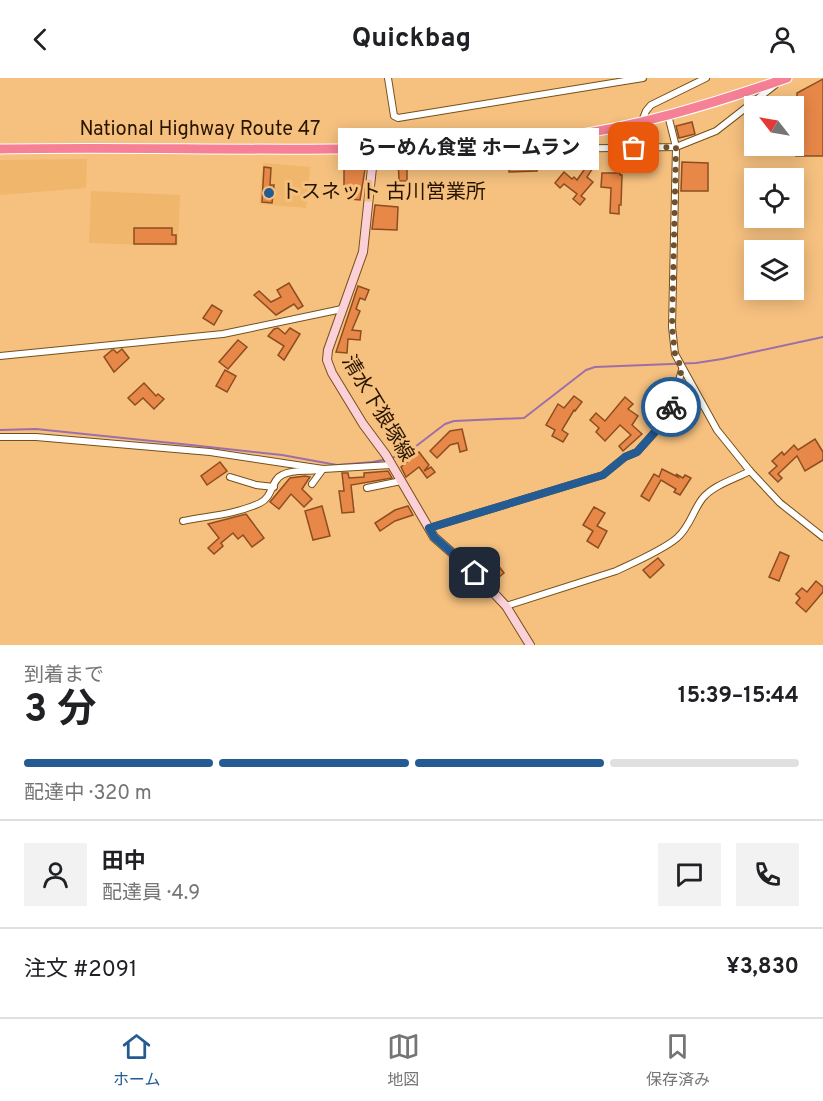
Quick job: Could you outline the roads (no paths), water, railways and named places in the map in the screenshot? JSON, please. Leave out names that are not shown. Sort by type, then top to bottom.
[{"type":"highway","name":"National Highway Route 47","points":[[0,149],[471,147],[556,138],[642,121],[784,79]]},
{"type":"main road","name":"清水下狼塚線","points":[[374,149],[363,252],[328,350],[327,360],[332,373],[389,461],[434,537],[475,573],[506,606],[530,645]]},
{"type":"street","points":[[388,78],[394,116],[398,118],[643,78]]},
{"type":"street","points":[[642,121],[651,105],[706,78]]},
{"type":"street","points":[[520,142],[550,149],[676,147],[716,131],[784,79]]},
{"type":"street","points":[[668,115],[676,147],[672,327],[675,354],[717,430],[750,471],[780,503],[823,537]]},
{"type":"street","points":[[0,356],[223,334],[342,309]]},
{"type":"street","points":[[429,528],[603,475],[625,457],[637,452],[662,424],[671,407],[681,366]]},
{"type":"street","points":[[0,437],[36,436],[210,452],[323,469]]},
{"type":"street","points":[[183,521],[260,504],[269,497],[277,478],[292,471],[311,471],[389,461]]},
{"type":"street","points":[[312,484],[323,469]]},
{"type":"street","points":[[506,606],[616,571],[677,539],[708,493],[750,471]]},
{"type":"street","points":[[230,477],[256,485],[274,486]]},
{"type":"street","points":[[367,488],[401,481]]},
{"type":"waterway","points":[[0,430],[36,429],[191,445],[282,455],[337,465],[373,462],[392,458],[411,450],[445,424],[454,421],[524,418],[586,370],[595,367],[696,363],[823,337]]},
{"type":"place","name":"らーめん食堂 ホームラン","points":[[634,148]]},
{"type":"place","name":"トスネット 古川営業所","points":[[269,193]]}]
